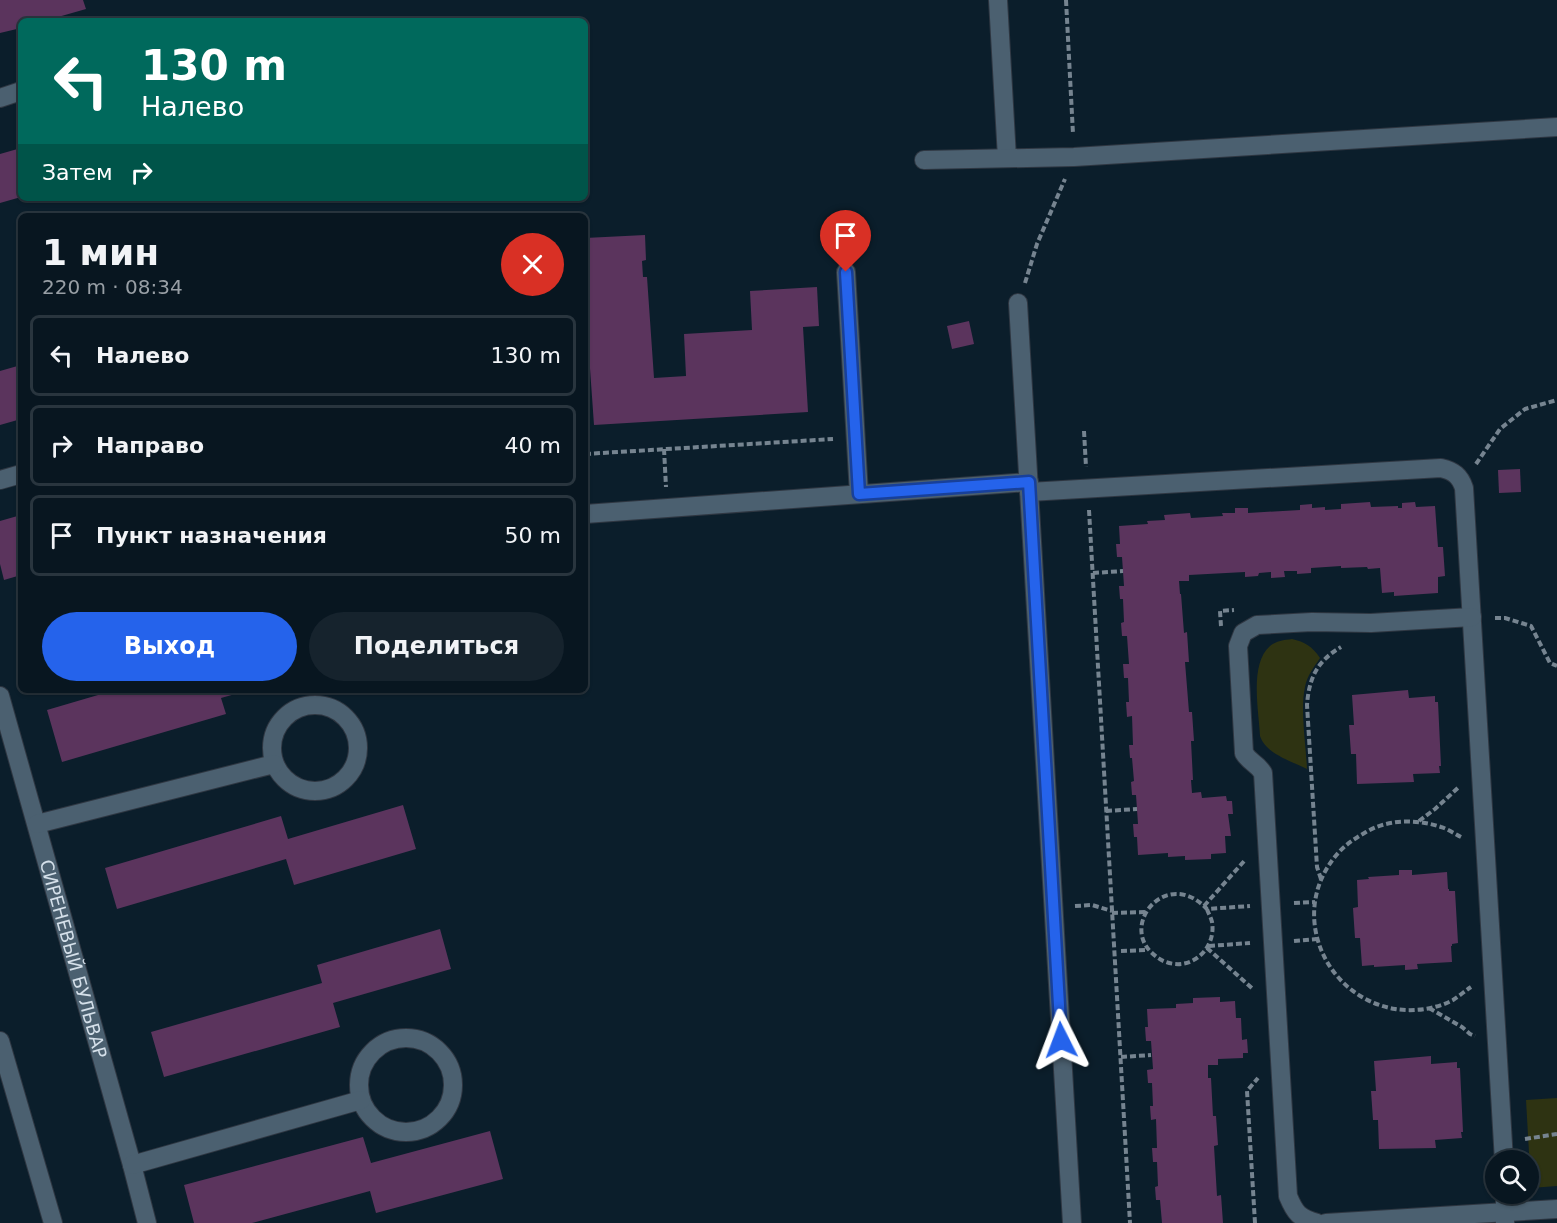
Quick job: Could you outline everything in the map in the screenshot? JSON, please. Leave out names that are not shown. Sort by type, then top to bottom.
[{"type":"lane","points":[[998,0],[1007,158]]},
{"type":"lane","points":[[0,98],[18,92]]},
{"type":"lane","points":[[924,160],[1074,157],[1557,127]]},
{"type":"lane","points":[[846,272],[859,494]]},
{"type":"lane","points":[[1018,303],[1072,1223]]},
{"type":"lane","points":[[588,514],[859,494],[1029,487],[1088,489],[1441,468],[1452,471],[1460,478],[1464,488],[1503,1150]]},
{"type":"lane","points":[[0,480],[18,475]]},
{"type":"lane","points":[[1317,1223],[1305,1220],[1293,1210],[1288,1196],[1263,773],[1258,765],[1249,760],[1244,753],[1238,646],[1244,633],[1257,625],[1312,622],[1371,623],[1472,617]]},
{"type":"lane","name":"СИРЕНЕВЫЙ БУЛЬВАР","points":[[0,696],[147,1223]]},
{"type":"lane","points":[[306,705],[321,705],[336,709],[348,719],[355,732],[358,747],[356,762],[349,775],[338,785],[324,790],[308,791],[294,786],[282,776],[274,764],[272,749],[274,734],[281,721],[292,711],[306,705]]},
{"type":"lane","points":[[37,824],[274,764]]},
{"type":"lane","points":[[411,1037],[426,1041],[439,1050],[449,1063],[453,1078],[453,1094],[448,1108],[438,1120],[425,1129],[410,1133],[394,1131],[380,1125],[368,1114],[361,1100],[358,1085],[361,1069],[369,1055],[380,1045],[395,1038],[411,1037]]},
{"type":"lane","points":[[0,1041],[53,1223]]},
{"type":"lane","points":[[132,1165],[361,1100]]},
{"type":"lane","points":[[1326,1223],[1505,1218],[1557,1209]]},
{"type":"path","points":[[1460,478],[1474,466],[1500,429],[1526,409],[1557,400]]},
{"type":"path","points":[[1084,431],[1130,1223]]},
{"type":"path","points":[[588,454],[855,438]]},
{"type":"path","points":[[664,449],[668,508]]},
{"type":"path","points":[[1093,573],[1123,571]]},
{"type":"path","points":[[1472,617],[1505,618],[1531,626],[1550,663],[1557,666]]},
{"type":"path","points":[[1321,879],[1317,867],[1309,687],[1315,671],[1325,658],[1348,645]]},
{"type":"path","points":[[1419,821],[1461,786]]},
{"type":"path","points":[[1106,811],[1137,809]]},
{"type":"path","points":[[1464,839],[1443,827],[1419,821],[1395,822],[1372,828],[1351,840],[1333,858],[1321,879],[1315,902],[1314,921],[1317,939],[1326,962],[1340,981],[1359,997],[1381,1006],[1405,1010],[1429,1008],[1452,1000],[1472,986]]},
{"type":"path","points":[[1204,906],[1249,856]]},
{"type":"path","points":[[1173,893],[1196,898],[1212,920],[1212,933],[1207,948],[1199,957],[1190,962],[1166,963],[1156,958],[1148,950],[1143,938],[1142,924],[1146,912],[1153,902],[1173,893]]},
{"type":"path","points":[[1068,906],[1092,905],[1112,912],[1146,912]]},
{"type":"path","points":[[1207,948],[1257,992]]},
{"type":"path","points":[[1121,951],[1148,950]]},
{"type":"path","points":[[1429,1008],[1476,1036]]},
{"type":"path","points":[[1120,1057],[1151,1055]]},
{"type":"path","points":[[1528,1138],[1557,1134]]},
{"type":"green space","points":[[1292,639],[1308,645],[1320,658],[1307,679],[1305,687],[1303,717],[1307,769],[1273,752],[1260,736],[1257,702],[1259,664],[1270,646]]},
{"type":"green space","points":[[1557,1098],[1557,1186],[1539,1187],[1539,1150],[1529,1150],[1526,1100]]},
{"type":"building","points":[[0,0],[83,0],[86,9],[54,18],[18,18],[18,29],[0,33]]},
{"type":"building","points":[[18,149],[18,198],[0,203],[0,154]]},
{"type":"building","points":[[645,235],[646,260],[642,261],[643,277],[647,277],[654,378],[686,376],[684,334],[752,330],[750,291],[817,287],[819,326],[803,327],[808,412],[594,425],[588,340],[588,238]]},
{"type":"building","points":[[969,321],[974,344],[952,349],[947,326]]},
{"type":"building","points":[[18,366],[18,420],[0,425],[0,371]]},
{"type":"building","points":[[1520,469],[1521,492],[1499,493],[1498,470]]},
{"type":"building","points":[[1370,502],[1371,507],[1398,506],[1402,508],[1402,503],[1415,502],[1416,507],[1435,506],[1438,547],[1443,547],[1445,576],[1438,577],[1438,593],[1394,596],[1394,592],[1382,593],[1380,568],[1368,569],[1367,567],[1311,568],[1311,573],[1297,574],[1297,571],[1284,571],[1285,577],[1271,578],[1271,572],[1245,577],[1245,572],[1189,575],[1189,581],[1179,581],[1184,633],[1187,632],[1189,662],[1185,662],[1194,741],[1191,741],[1192,793],[1201,792],[1202,798],[1226,796],[1227,801],[1232,801],[1233,814],[1228,814],[1231,836],[1225,836],[1226,853],[1211,854],[1211,859],[1185,860],[1185,856],[1168,857],[1168,853],[1138,855],[1137,837],[1134,837],[1133,824],[1138,824],[1136,795],[1132,795],[1131,782],[1134,781],[1129,745],[1133,745],[1132,716],[1127,717],[1128,678],[1124,678],[1123,664],[1129,664],[1127,636],[1122,636],[1121,623],[1124,622],[1123,599],[1120,599],[1119,586],[1124,586],[1122,557],[1117,557],[1116,544],[1120,544],[1119,526],[1165,520],[1164,515],[1190,513],[1191,518],[1223,516],[1222,513],[1235,513],[1235,508],[1248,508],[1248,513],[1300,510],[1300,505],[1312,504],[1312,508],[1325,507],[1325,510],[1341,509],[1341,504]]},
{"type":"building","points":[[18,516],[18,576],[4,580],[0,564],[0,521]]},
{"type":"building","points":[[1408,690],[1409,698],[1435,696],[1435,702],[1438,702],[1440,773],[1413,774],[1414,782],[1357,784],[1356,754],[1351,754],[1349,725],[1354,725],[1352,695]]},
{"type":"building","points":[[105,693],[239,693],[221,698],[226,714],[62,762],[47,710]]},
{"type":"building","points":[[403,805],[416,849],[294,885],[286,859],[117,909],[105,868],[281,816],[288,839]]},
{"type":"building","points":[[1399,870],[1412,870],[1412,875],[1447,872],[1448,889],[1455,891],[1458,943],[1451,946],[1452,962],[1417,964],[1418,969],[1405,970],[1405,965],[1362,966],[1360,938],[1355,938],[1353,908],[1358,907],[1357,880],[1399,875]]},
{"type":"building","points":[[440,929],[451,969],[333,1003],[340,1027],[164,1077],[151,1032],[322,983],[317,965]]},
{"type":"building","points":[[1220,997],[1220,1002],[1235,1001],[1236,1018],[1241,1018],[1242,1040],[1247,1039],[1248,1053],[1243,1053],[1243,1058],[1218,1059],[1218,1065],[1208,1065],[1218,1145],[1214,1146],[1217,1196],[1221,1195],[1223,1223],[1162,1223],[1160,1200],[1156,1200],[1157,1162],[1153,1162],[1152,1148],[1157,1148],[1156,1119],[1151,1120],[1152,1083],[1148,1083],[1147,1070],[1153,1069],[1151,1041],[1146,1041],[1147,1009],[1176,1008],[1176,1004],[1193,1003],[1193,998]]},
{"type":"building","points":[[1431,1056],[1431,1064],[1457,1062],[1457,1068],[1460,1068],[1462,1138],[1435,1140],[1436,1148],[1379,1149],[1378,1120],[1373,1120],[1371,1091],[1376,1091],[1374,1061]]},
{"type":"building","points":[[490,1131],[503,1179],[376,1213],[370,1191],[252,1223],[194,1223],[184,1185],[363,1137],[371,1163]]},
{"type":"route","points":[[846,272],[859,494],[1029,482],[1061,1040]]}]
